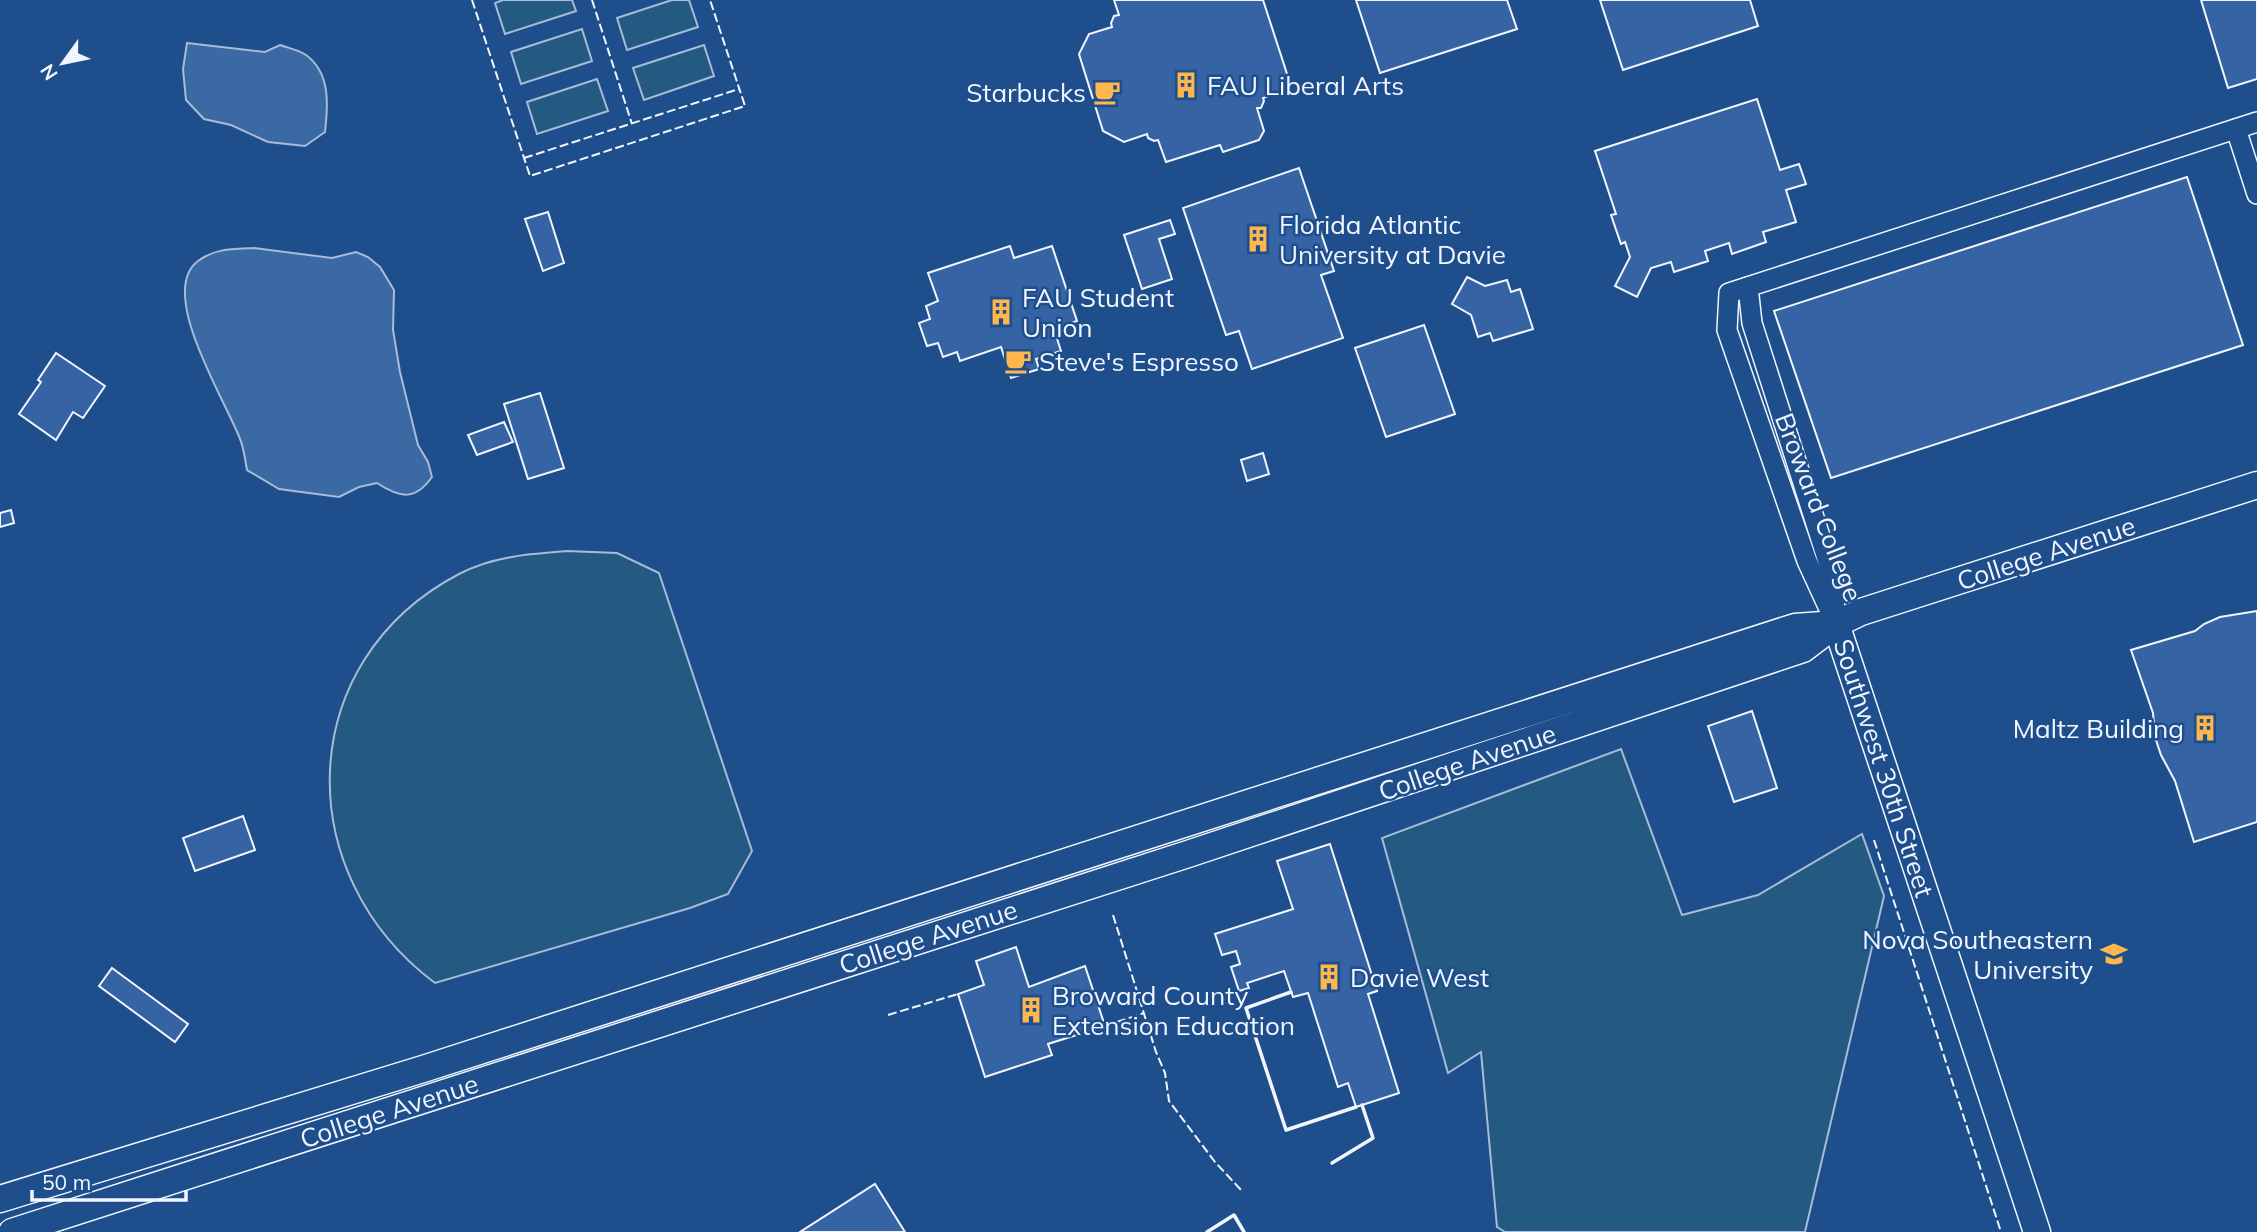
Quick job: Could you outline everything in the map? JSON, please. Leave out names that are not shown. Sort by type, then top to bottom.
[{"type":"street","name":"Broward College","points":[[1836,624],[1833,577],[1752,323],[1738,290],[2257,122]]},
{"type":"street","points":[[2235,129],[2257,194]]},
{"type":"street","name":"College Avenue","points":[[12,1232],[1296,819],[1803,649],[1836,624],[1861,612],[2257,485]]},
{"type":"street","name":"College Avenue","points":[[0,1199],[423,1069],[1795,627],[1836,624]]},
{"type":"street","name":"Southwest 30th Street","points":[[1836,624],[2037,1232]]},
{"type":"shaded area","points":[[503,0],[572,0],[576,11],[505,34],[495,3]]},
{"type":"shaded area","points":[[672,0],[689,0],[698,27],[627,50],[617,18]]},
{"type":"shaded area","points":[[582,29],[592,61],[521,84],[511,52]]},
{"type":"shaded area","points":[[187,43],[265,52],[280,45],[306,55],[314,62],[324,80],[327,101],[325,132],[305,146],[268,142],[231,125],[204,119],[186,100],[183,69]]},
{"type":"shaded area","points":[[704,45],[714,76],[644,100],[633,68]]},
{"type":"shaded area","points":[[597,79],[608,111],[537,134],[527,102]]},
{"type":"shaded area","points":[[254,248],[332,258],[356,252],[368,257],[380,267],[394,290],[393,330],[400,372],[418,445],[428,462],[432,477],[419,490],[407,495],[400,494],[377,483],[359,487],[339,497],[279,489],[247,470],[240,439],[198,348],[185,297],[187,276],[198,261],[218,251]]},
{"type":"shaded area","points":[[567,551],[617,553],[659,573],[752,851],[728,894],[690,908],[435,983],[387,938],[354,885],[335,829],[330,770],[340,713],[365,659],[404,612],[459,574],[485,563]]},
{"type":"shaded area","points":[[1621,749],[1682,915],[1758,895],[1862,834],[1884,896],[1805,1232],[1505,1232],[1497,1227],[1481,1052],[1448,1073],[1382,838]]},
{"type":"building","name":"FAU Liberal Arts","points":[[1114,0],[1263,0],[1288,77],[1280,92],[1263,98],[1261,108],[1257,108],[1264,131],[1259,140],[1223,152],[1220,145],[1166,162],[1158,140],[1148,138],[1147,134],[1124,142],[1103,131],[1079,54],[1089,34],[1112,27],[1114,16],[1119,15]]},
{"type":"building","points":[[1356,0],[1507,0],[1517,29],[1380,73]]},
{"type":"building","points":[[1600,0],[1750,0],[1758,26],[1623,70]]},
{"type":"building","points":[[2201,0],[2257,0],[2257,79],[2228,88]]},
{"type":"building","points":[[1757,99],[1780,170],[1799,164],[1806,184],[1786,190],[1796,222],[1763,232],[1766,242],[1732,254],[1729,243],[1705,251],[1708,261],[1674,272],[1671,262],[1651,268],[1637,297],[1615,286],[1630,257],[1625,242],[1621,244],[1611,215],[1616,214],[1595,151]]},
{"type":"building","name":"Florida Atlantic University at Davie","points":[[1299,168],[1334,271],[1321,275],[1343,338],[1252,369],[1239,331],[1226,335],[1183,208]]},
{"type":"building","points":[[2187,177],[2243,345],[1831,478],[1774,311]]},
{"type":"building","points":[[548,212],[564,263],[543,271],[525,219]]},
{"type":"building","points":[[1170,220],[1175,234],[1159,239],[1172,279],[1142,289],[1124,235]]},
{"type":"building","name":"FAU Student Union","points":[[1010,246],[1014,258],[1052,246],[1077,321],[1054,329],[1061,351],[1036,359],[1039,369],[1011,378],[1001,347],[960,361],[957,352],[943,357],[938,343],[927,346],[919,323],[930,319],[926,306],[938,301],[928,273]]},
{"type":"building","points":[[1467,277],[1485,286],[1507,280],[1511,292],[1520,289],[1533,329],[1493,341],[1490,333],[1478,337],[1471,315],[1452,304]]},
{"type":"building","points":[[1424,325],[1455,414],[1386,437],[1355,348]]},
{"type":"building","points":[[56,353],[105,386],[83,418],[73,412],[56,440],[19,414],[41,382],[38,380]]},
{"type":"building","points":[[540,393],[564,468],[528,479],[504,404]]},
{"type":"building","points":[[504,422],[513,442],[477,455],[468,435]]},
{"type":"building","points":[[1263,453],[1269,474],[1247,481],[1241,460]]},
{"type":"building","points":[[11,510],[14,523],[0,527],[0,513]]},
{"type":"building","name":"Maltz Building","points":[[2257,611],[2257,822],[2194,842],[2175,781],[2155,737],[2153,713],[2131,650],[2195,631],[2220,617]]},
{"type":"building","points":[[1752,711],[1777,788],[1734,802],[1708,726]]},
{"type":"building","points":[[243,816],[255,850],[195,871],[183,838]]},
{"type":"building","name":"Davie West","points":[[1330,844],[1377,991],[1368,994],[1399,1093],[1356,1107],[1348,1083],[1338,1087],[1308,993],[1293,997],[1284,971],[1247,983],[1249,988],[1239,991],[1231,967],[1240,964],[1236,951],[1222,955],[1215,934],[1293,909],[1277,861]]},
{"type":"building","name":"Broward County Extension Education","points":[[1016,947],[1029,987],[1085,966],[1105,1026],[1048,1044],[1052,1055],[985,1077],[958,994],[984,985],[976,961]]},
{"type":"building","points":[[112,968],[188,1024],[175,1042],[99,986]]},
{"type":"building","points":[[875,1184],[905,1232],[800,1232]]},
{"type":"fence","points":[[472,0],[530,176],[745,106],[710,0]]},
{"type":"fence","points":[[592,0],[632,124]]},
{"type":"fence","points":[[524,158],[739,89]]},
{"type":"fence","points":[[1874,840],[2001,1232]]},
{"type":"fence","points":[[1113,915],[1165,1073],[1169,1101],[1215,1162],[1242,1191]]},
{"type":"fence","points":[[888,1015],[958,994]]},
{"type":"fence","points":[[1105,1026],[1144,1013]]},
{"type":"wall","points":[[1291,992],[1246,1008],[1286,1130],[1356,1107]]},
{"type":"wall","points":[[1332,1163],[1373,1138],[1362,1105]]},
{"type":"wall","points":[[1207,1232],[1234,1215],[1244,1232]]},
{"type":"place","name":"FAU Liberal Arts","points":[[1186,85]]},
{"type":"place","name":"Starbucks","points":[[1107,92]]},
{"type":"place","name":"Florida Atlantic University at Davie","points":[[1258,239]]},
{"type":"place","name":"FAU Student Union","points":[[1001,312]]},
{"type":"place","name":"Steve's Espresso","points":[[1018,361]]},
{"type":"place","name":"Maltz Building","points":[[2205,728]]},
{"type":"place","name":"Nova Southeastern University","points":[[2114,954]]},
{"type":"place","name":"Davie West","points":[[1329,977]]},
{"type":"place","name":"Broward County Extension Education","points":[[1031,1010]]}]
